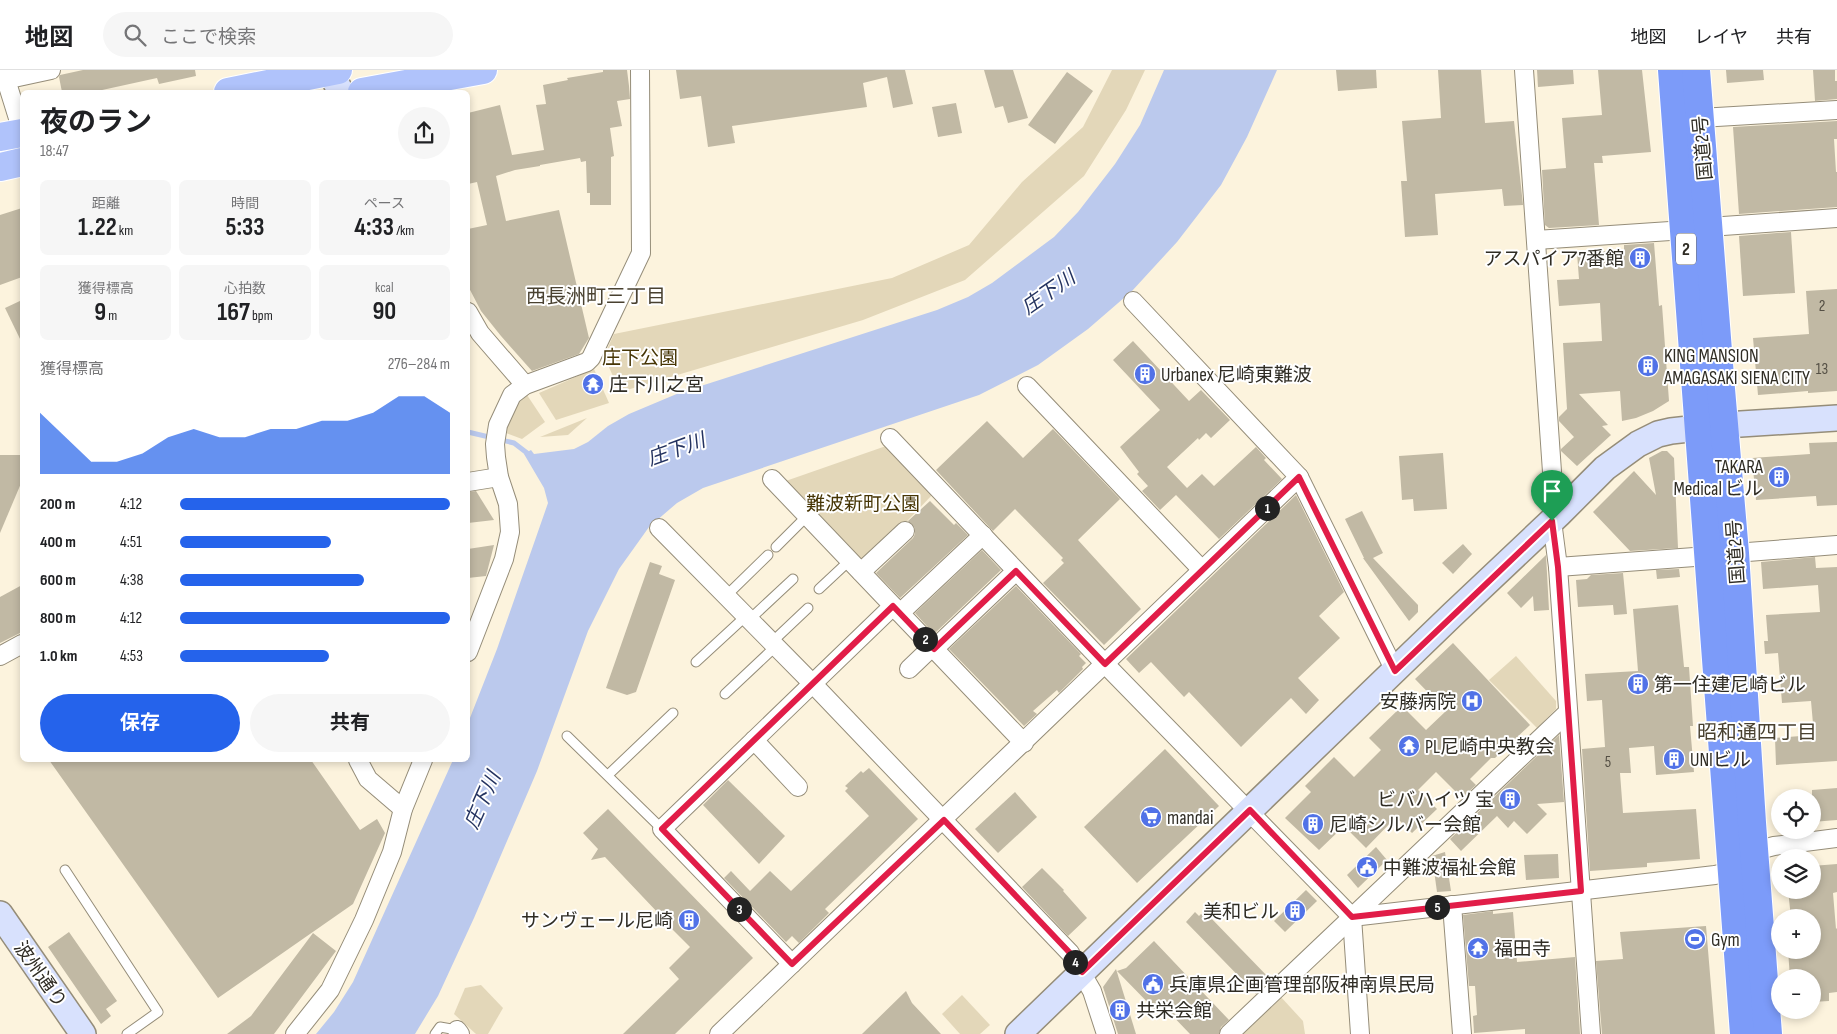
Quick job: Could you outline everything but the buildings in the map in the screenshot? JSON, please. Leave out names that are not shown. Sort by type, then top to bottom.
[{"type":"highway","name":"国道2号","points":[[1672,70],[1697,229],[1712,427],[1735,553],[1768,1034]]},
{"type":"highway","name":"国道2号","points":[[1696,70],[1700,118],[1697,229]]},
{"type":"highway","name":"国道2号","points":[[1712,427],[1708,556],[1744,1034]]},
{"type":"main road","points":[[373,90],[483,70]]},
{"type":"main road","points":[[233,90],[268,77],[334,75]]},
{"type":"main road","points":[[0,137],[20,132]]},
{"type":"main road","points":[[0,167],[20,162]]},
{"type":"main road","points":[[1018,1034],[1556,518],[1605,468],[1638,444],[1658,434],[1671,431],[1837,418]]},
{"type":"main road","name":"波州通り","points":[[0,914],[83,1034]]},
{"type":"street","points":[[20,126],[3,77],[51,70]]},
{"type":"street","points":[[470,647],[504,559],[510,532],[508,504],[499,478],[495,444],[498,425],[512,395],[525,385],[587,362],[641,253],[640,70]]},
{"type":"street","points":[[1524,70],[1556,518],[1567,713],[1591,1034]]},
{"type":"street","points":[[1700,118],[1767,111],[1837,110]]},
{"type":"street","points":[[1536,240],[1837,218]]},
{"type":"street","points":[[1134,301],[1299,477],[1395,671]]},
{"type":"street","points":[[470,316],[480,333],[525,385]]},
{"type":"street","points":[[1027,386],[1202,570]]},
{"type":"street","points":[[890,438],[1105,664],[1250,810],[1352,917],[1360,1034]]},
{"type":"street","points":[[719,1034],[1299,477]]},
{"type":"street","points":[[470,482],[499,478]]},
{"type":"street","points":[[772,479],[1024,743]]},
{"type":"street","points":[[659,528],[812,683],[1070,953],[1092,991],[1106,1034]]},
{"type":"street","points":[[855,566],[904,531]]},
{"type":"street","points":[[792,964],[662,829],[812,683],[983,535]]},
{"type":"street","points":[[1735,553],[1837,545]]},
{"type":"street","points":[[1558,567],[1708,556]]},
{"type":"street","points":[[908,669],[1016,571]]},
{"type":"street","points":[[0,656],[20,645]]},
{"type":"street","points":[[1229,1034],[1567,713]]},
{"type":"street","points":[[754,740],[798,787]]},
{"type":"street","points":[[359,762],[368,779],[403,809]]},
{"type":"street","points":[[295,1034],[330,990],[364,920],[392,852],[403,809],[422,762]]},
{"type":"street","points":[[1352,917],[1715,875],[1732,871],[1755,851],[1774,846],[1837,838]]},
{"type":"street","points":[[1452,905],[1462,1034]]},
{"type":"lane","points":[[776,547],[807,516]]},
{"type":"lane","points":[[726,596],[768,555]]},
{"type":"lane","points":[[819,589],[855,566]]},
{"type":"lane","points":[[696,662],[793,579]]},
{"type":"lane","points":[[725,694],[808,608]]},
{"type":"lane","points":[[608,775],[673,713]]},
{"type":"lane","points":[[567,736],[662,829]]},
{"type":"lane","points":[[65,870],[158,1012],[127,1034]]},
{"type":"lane","points":[[435,1034],[440,1027],[458,1032]]},
{"type":"green space","name":"庄下公園","points":[[1112,70],[1145,70],[1126,110],[1084,176],[965,280],[863,320],[620,392],[604,356],[614,334],[892,278],[969,245],[1022,182],[1083,127]]},
{"type":"green space","points":[[594,369],[609,403],[556,420],[539,393]]},
{"type":"green space","points":[[527,395],[545,422],[522,439],[506,433],[511,410]]},
{"type":"green space","points":[[587,418],[568,435],[540,437]]},
{"type":"green space","name":"難波新町公園","points":[[886,446],[933,494],[863,567],[780,483]]},
{"type":"green space","points":[[1516,656],[1556,701],[1556,709],[1537,728],[1489,680]]},
{"type":"green space","points":[[481,985],[503,1008],[488,1034],[476,1034],[454,1014],[465,988]]},
{"type":"green space","points":[[962,995],[990,1025],[980,1034],[960,1034],[942,1014]]},
{"type":"green space","points":[[1280,996],[1303,1021],[1305,1034],[1241,1034]]},
{"type":"water","name":"庄下川","points":[[1164,70],[1277,70],[1247,137],[1221,185],[1177,242],[1132,291],[1088,329],[1038,365],[979,395],[703,488],[677,503],[649,527],[619,569],[588,631],[537,771],[474,918],[438,996],[415,1034],[316,1034],[334,1012],[353,982],[452,762],[470,762],[470,718],[497,649],[548,503],[544,488],[524,454],[531,450],[534,454],[574,449],[588,442],[608,426],[629,414],[679,393],[937,310],[968,297],[992,283],[1054,237],[1078,212],[1115,164],[1140,125]]},
{"type":"waterway","points":[[470,432],[514,443],[531,456]]},
{"type":"place","name":"アスパイア7番館","points":[[1640,258]]},
{"type":"place","name":"KING MANSION AMAGASAKI SIENA CITY","points":[[1648,366]]},
{"type":"place","name":"Urbanex 尼崎東難波","points":[[1145,374]]},
{"type":"place","name":"庄下川之宮","points":[[593,384]]},
{"type":"place","name":"TAKARA Medical ビル","points":[[1779,477]]},
{"type":"place","name":"第一住建尼崎ビル","points":[[1638,684]]},
{"type":"place","name":"安藤病院","points":[[1472,701]]},
{"type":"place","name":"PL尼崎中央教会","points":[[1409,746]]},
{"type":"place","name":"UNIビル","points":[[1674,759]]},
{"type":"place","name":"ビバハイツ 宝","points":[[1510,799]]},
{"type":"place","name":"mandai","points":[[1151,817]]},
{"type":"place","name":"尼崎シルバー会館","points":[[1313,824]]},
{"type":"place","name":"中難波福祉会館","points":[[1367,867]]},
{"type":"place","name":"美和ビル","points":[[1295,911]]},
{"type":"place","name":"サンヴェール尼崎","points":[[689,920]]},
{"type":"place","name":"Gym","points":[[1695,939]]},
{"type":"place","name":"福田寺","points":[[1478,948]]},
{"type":"place","name":"兵庫県企画管理部阪神南県民局","points":[[1153,984]]},
{"type":"place","name":"共栄会館","points":[[1120,1010]]},
{"type":"district","name":"西長洲町三丁目","points":[[596,296]]},
{"type":"district","name":"昭和通四丁目","points":[[1757,732]]},
{"type":"route","points":[[1299,477],[1395,671],[1552,521],[1558,567],[1581,891],[1352,917],[1250,810],[1082,972],[1070,953],[944,820],[792,964],[662,829],[893,606],[934,649],[1016,571],[1105,664],[1299,477]]}]
